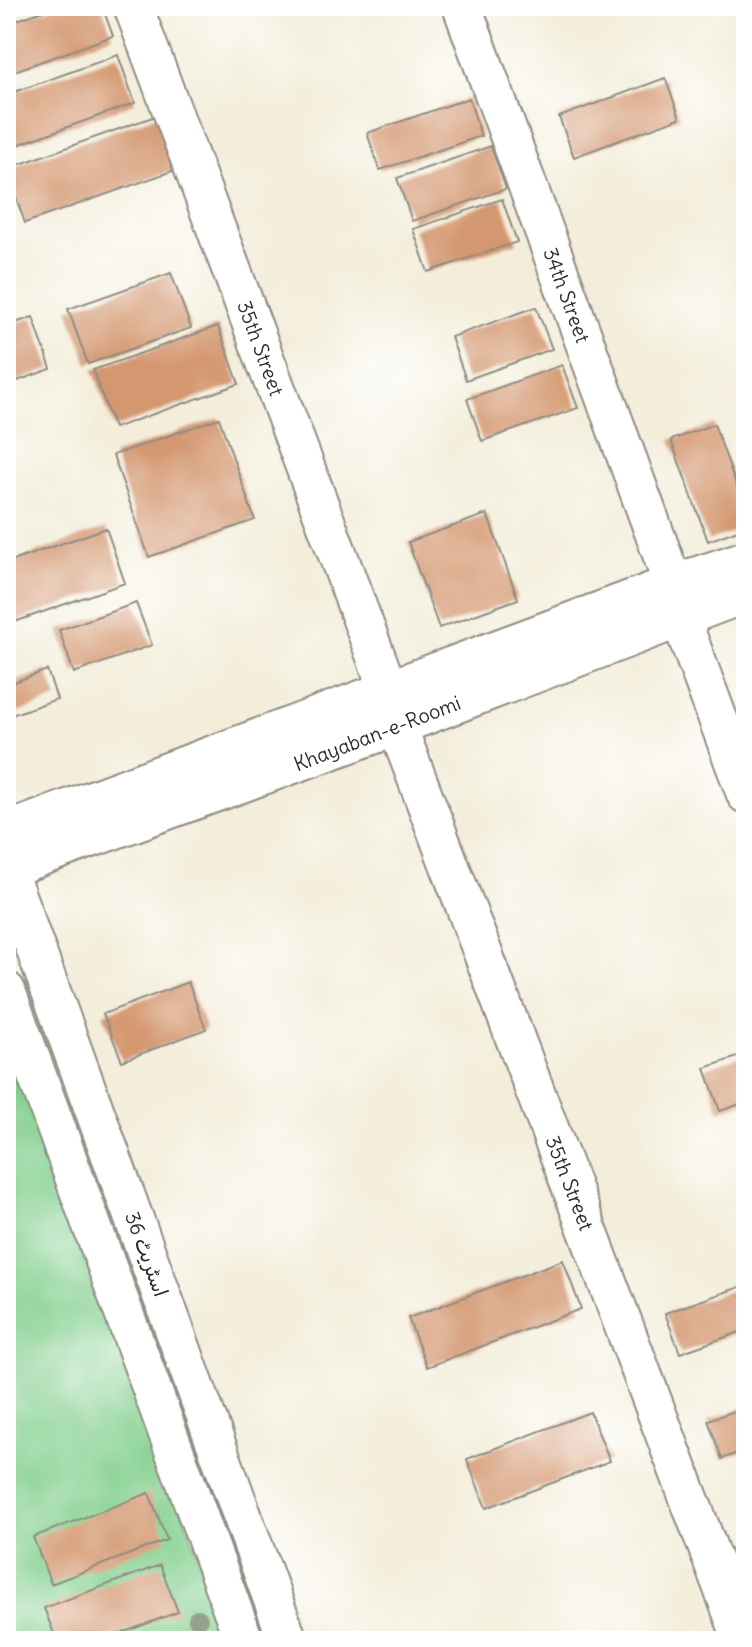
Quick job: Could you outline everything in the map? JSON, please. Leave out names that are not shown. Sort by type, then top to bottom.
[{"type":"street","name":"35th Street","points":[[133,6],[388,689]]},
{"type":"street","name":"34th Street","points":[[462,6],[746,794]]},
{"type":"street","name":"Khayaban-e-Roomi","points":[[6,869],[397,726],[676,600],[746,560]]},
{"type":"street","name":"Khayaban-e-Roomi","points":[[6,832],[388,689],[676,600],[746,593]]},
{"type":"street","name":"35th Street","points":[[397,726],[743,1641]]},
{"type":"street","name":"اسٹریٹ 36","points":[[6,869],[288,1641]]},
{"type":"street","points":[[6,991],[244,1641]]},
{"type":"green space","points":[[6,1030],[230,1641],[6,1641]]},
{"type":"building","points":[[57,6],[102,6],[113,36],[6,74],[6,24]]},
{"type":"building","points":[[118,55],[135,103],[6,149],[6,95]]},
{"type":"building","points":[[665,78],[680,118],[574,157],[559,117]]},
{"type":"building","points":[[469,98],[481,136],[380,170],[367,133]]},
{"type":"building","points":[[161,114],[181,168],[25,223],[6,169]]},
{"type":"building","points":[[491,146],[506,189],[412,221],[397,178]]},
{"type":"building","points":[[502,199],[517,242],[428,272],[413,229]]},
{"type":"building","points":[[171,273],[191,328],[88,364],[68,309]]},
{"type":"building","points":[[536,307],[552,349],[466,380],[451,337]]},
{"type":"building","points":[[33,317],[51,369],[6,385],[6,326]]},
{"type":"building","points":[[218,326],[239,384],[114,428],[93,370]]},
{"type":"building","points":[[562,365],[578,408],[482,441],[467,399]]},
{"type":"building","points":[[219,418],[255,520],[149,557],[113,455]]},
{"type":"building","points":[[714,424],[746,512],[746,527],[708,541],[671,440]]},
{"type":"building","points":[[487,514],[518,599],[439,628],[408,542]]},
{"type":"building","points":[[106,528],[125,583],[6,625],[6,563]]},
{"type":"building","points":[[136,603],[152,645],[74,673],[59,630]]},
{"type":"building","points":[[47,670],[57,699],[6,717],[6,685]]},
{"type":"building","points":[[188,982],[206,1029],[122,1061],[103,1014]]},
{"type":"building","points":[[746,1054],[746,1102],[720,1111],[705,1068]]},
{"type":"building","points":[[563,1260],[581,1309],[427,1367],[408,1318]]},
{"type":"building","points":[[746,1285],[746,1330],[680,1353],[665,1313]]},
{"type":"building","points":[[746,1407],[746,1450],[722,1459],[708,1420]]},
{"type":"building","points":[[590,1412],[610,1461],[486,1508],[467,1459]]},
{"type":"building","points":[[149,1493],[167,1540],[51,1584],[33,1537]]},
{"type":"building","points":[[160,1565],[178,1612],[101,1641],[57,1641],[44,1608]]}]
